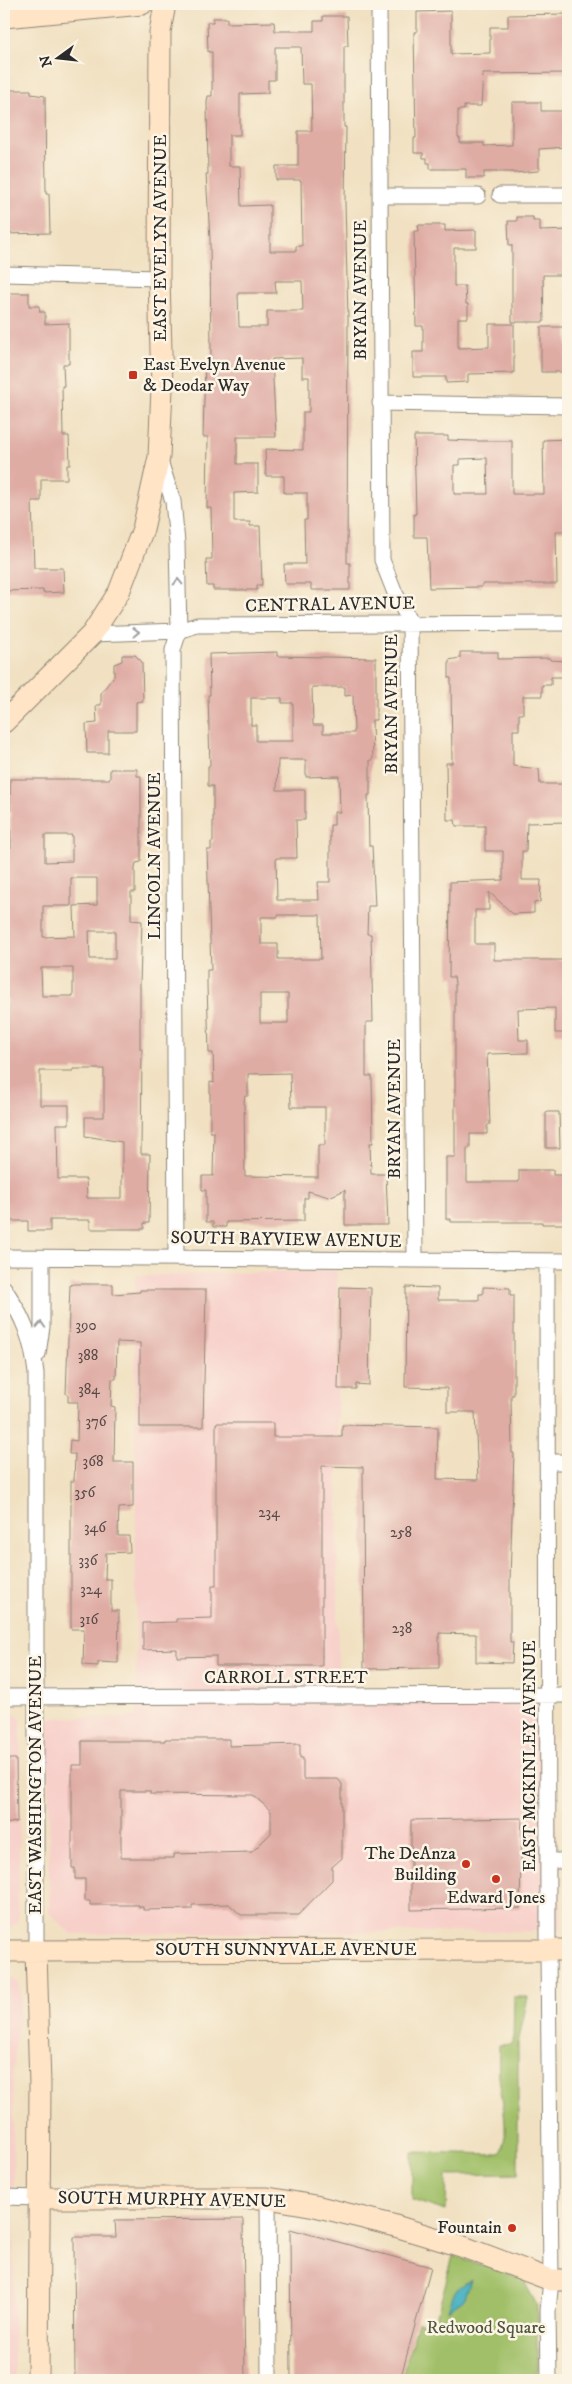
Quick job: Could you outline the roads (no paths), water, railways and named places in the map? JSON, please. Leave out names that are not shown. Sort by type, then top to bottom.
[{"type":"main road","points":[[4,17],[142,4]]},
{"type":"main road","name":"EAST EVELYN AVENUE","points":[[4,722],[92,634],[119,592],[143,528],[159,457],[162,388],[159,278],[160,32],[165,4]]},
{"type":"main road","name":"SOUTH SUNNYVALE AVENUE","points":[[4,1952],[277,1949],[558,1950]]},
{"type":"main road","name":"EAST WASHINGTON AVENUE","points":[[36,1952],[40,2085],[38,2380]]},
{"type":"main road","name":"SOUTH MURPHY AVENUE","points":[[38,2198],[268,2198],[315,2206],[392,2225],[461,2246],[560,2280]]},
{"type":"street","name":"BRYAN AVENUE","points":[[379,4],[382,560],[395,593],[410,622],[415,1260]]},
{"type":"street","points":[[500,195],[568,195]]},
{"type":"street","points":[[380,196],[478,196]]},
{"type":"street","points":[[4,274],[159,278]]},
{"type":"street","points":[[380,403],[568,406]]},
{"type":"street","name":"LINCOLN AVENUE","points":[[159,457],[173,500],[177,543],[179,631],[173,650],[176,1258]]},
{"type":"street","name":"CENTRAL AVENUE","points":[[92,634],[179,631],[197,625],[410,622],[568,623]]},
{"type":"street","name":"SOUTH BAYVIEW AVENUE","points":[[4,1257],[568,1261]]},
{"type":"street","name":"EAST WASHINGTON AVENUE","points":[[36,1373],[42,1327],[42,1258]]},
{"type":"street","name":"EAST MCKINLEY AVENUE","points":[[547,1262],[548,1861],[558,1950],[560,2280],[548,2310],[549,2380]]},
{"type":"street","name":"EAST WASHINGTON AVENUE","points":[[4,1288],[27,1327],[34,1350],[36,1373],[37,1697],[34,1833],[36,1952]]},
{"type":"street","points":[[548,1462],[568,1462]]},
{"type":"street","name":"CARROLL STREET","points":[[4,1697],[568,1695]]},
{"type":"street","points":[[548,1861],[568,1861]]},
{"type":"street","name":"SOUTH MURPHY AVENUE","points":[[4,2197],[38,2198]]},
{"type":"street","points":[[268,2198],[269,2380]]},
{"type":"water","points":[[471,2279],[465,2298],[448,2310],[455,2291]]},
{"type":"place","name":"East Evelyn Avenue & Deodar Way","points":[[133,375]]},
{"type":"place","name":"The DeAnza Building","points":[[466,1864]]},
{"type":"place","name":"Edward Jones","points":[[496,1879]]},
{"type":"place","name":"Fountain","points":[[512,2228]]},
{"type":"park label","name":"Redwood Square","points":[[486,2328]]}]
